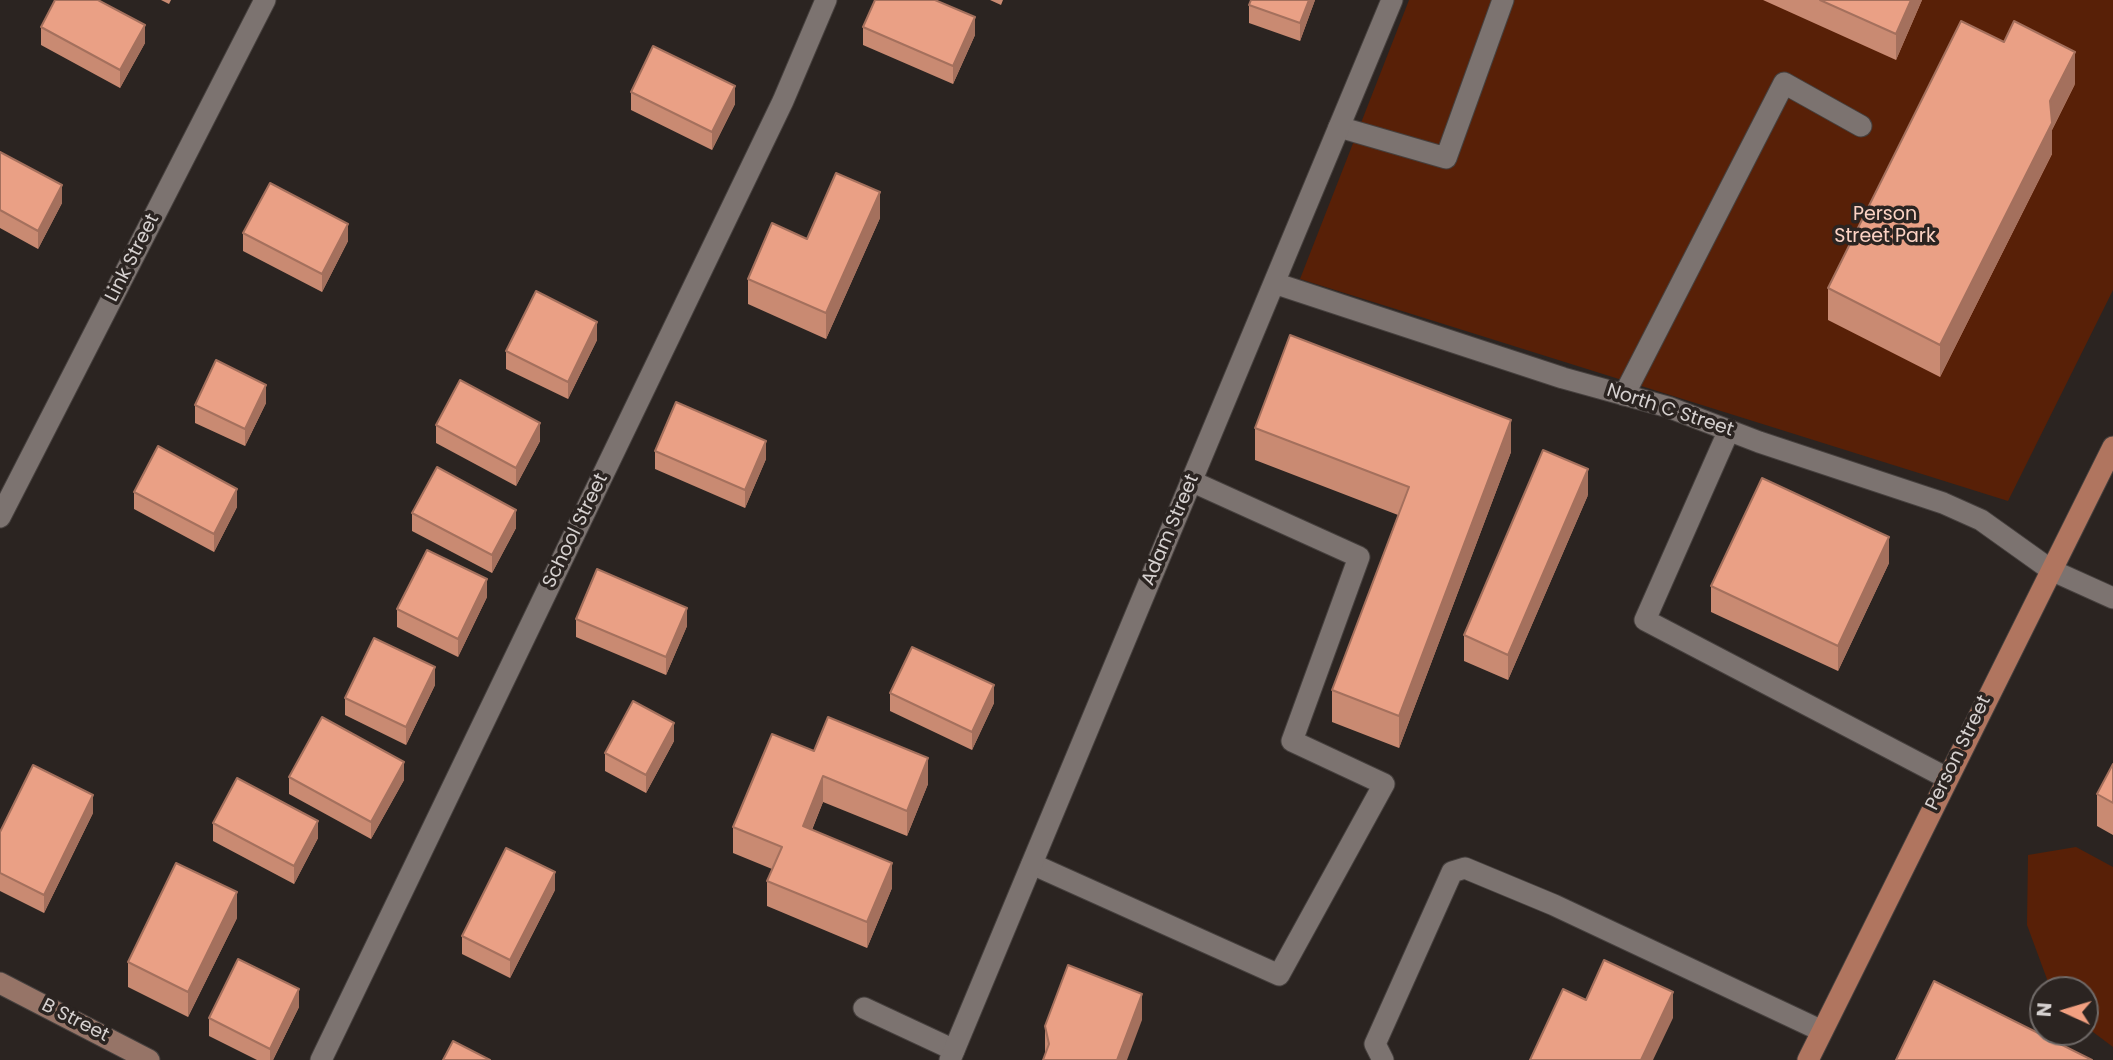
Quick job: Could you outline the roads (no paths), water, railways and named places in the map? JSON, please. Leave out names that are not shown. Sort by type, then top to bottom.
[{"type":"main road","name":"Person Street","points":[[1808,1060],[2113,447]]},
{"type":"main road","name":"B Street","points":[[0,982],[149,1060]]},
{"type":"street","name":"Link Street","points":[[0,517],[265,0]]},
{"type":"street","name":"School Street","points":[[321,1060],[783,101],[826,0]]},
{"type":"street","name":"Adam Street","points":[[952,1055],[1392,0]]},
{"type":"street","points":[[1339,127],[1446,158],[1503,0]]},
{"type":"street","points":[[1624,395],[1784,83],[1861,126]]},
{"type":"street","name":"North C Street","points":[[1274,283],[1563,378],[1668,407],[1759,442],[1943,503],[1981,520],[2051,570],[2113,598]]},
{"type":"street","points":[[1729,430],[1645,620],[1947,778]]},
{"type":"street","points":[[1032,864],[1279,975],[1384,784],[1292,741],[1359,557],[1191,481]]},
{"type":"street","points":[[1383,1060],[1375,1044],[1452,872],[1465,868],[1554,905],[1822,1031]]},
{"type":"street","points":[[864,1008],[952,1055]]},
{"type":"park label","name":"Person Street Park","points":[[1885,226]]}]
